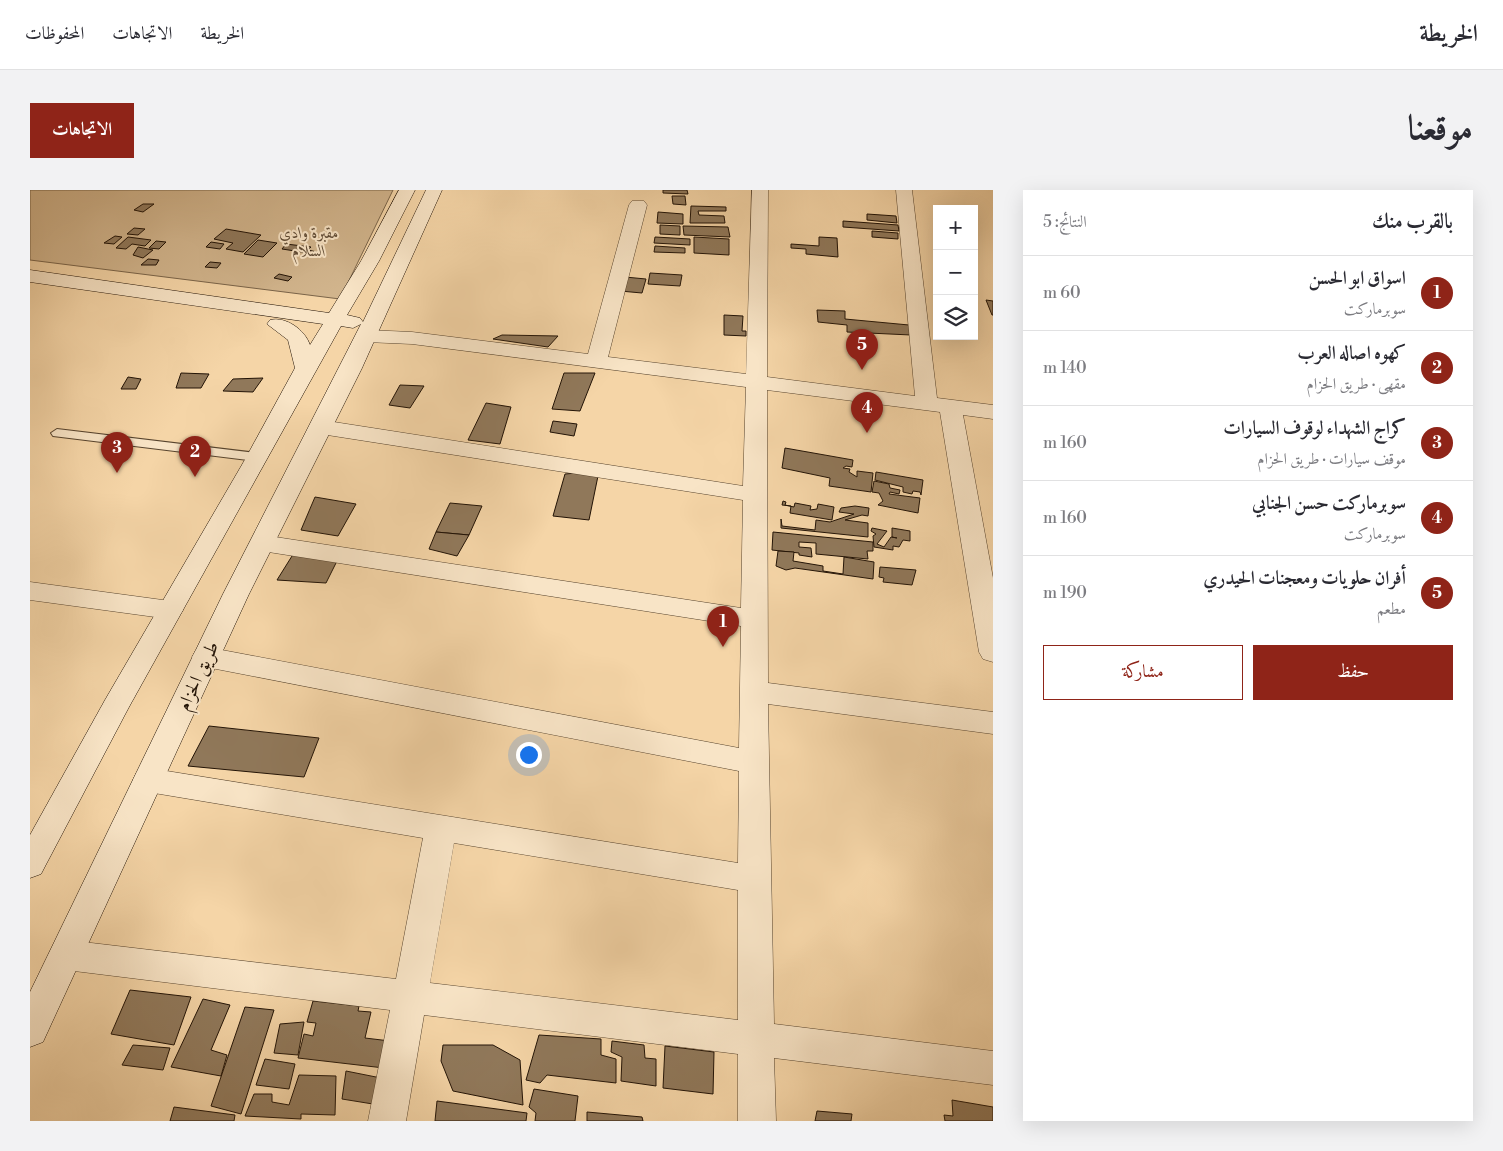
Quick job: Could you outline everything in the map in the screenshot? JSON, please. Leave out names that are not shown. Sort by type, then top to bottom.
[{"type":"street","points":[[30,865],[115,707],[306,368],[370,261],[407,190]]},
{"type":"street","name":"طريق الحزام","points":[[30,1030],[206,657],[369,330],[434,190]]},
{"type":"street","points":[[757,1121],[754,692],[756,381],[760,190]]},
{"type":"street","points":[[904,190],[939,405],[993,652]]},
{"type":"street","points":[[596,361],[638,205]]},
{"type":"street","points":[[30,276],[412,338],[993,412]]},
{"type":"street","points":[[30,290],[277,324],[333,325]]},
{"type":"street","points":[[277,324],[297,337],[306,368]]},
{"type":"street","points":[[321,428],[755,495]]},
{"type":"street","points":[[262,543],[755,619]]},
{"type":"street","points":[[30,591],[170,610]]},
{"type":"street","points":[[206,657],[755,763]]},
{"type":"street","points":[[754,692],[993,723]]},
{"type":"street","points":[[148,780],[755,879]]},
{"type":"street","points":[[387,1121],[441,827]]},
{"type":"street","points":[[66,955],[993,1068]]},
{"type":"lane","points":[[57,433],[257,457]]},
{"type":"green space","name":"مقبرة وادي السلام","points":[[30,190],[393,190],[340,299],[30,260]]},
{"type":"building","points":[[663,190],[687,190],[688,194],[663,193]]},
{"type":"building","points":[[672,196],[685,196],[686,205],[673,204]]},
{"type":"building","points":[[143,204],[154,204],[143,212],[134,210]]},
{"type":"building","points":[[691,206],[726,207],[726,211],[698,211],[699,215],[724,216],[725,223],[690,223]]},
{"type":"building","points":[[658,212],[683,214],[683,224],[657,223]]},
{"type":"building","points":[[867,214],[896,216],[897,223],[867,220]]},
{"type":"building","points":[[843,221],[898,225],[899,231],[843,227]]},
{"type":"building","points":[[660,225],[680,226],[680,235],[660,234]]},
{"type":"building","points":[[683,226],[728,227],[730,237],[684,235]]},
{"type":"building","points":[[134,228],[145,229],[138,235],[127,234]]},
{"type":"building","points":[[226,229],[261,235],[243,252],[226,249],[233,243],[214,239]]},
{"type":"building","points":[[872,231],[898,233],[898,239],[872,237]]},
{"type":"building","points":[[115,236],[122,237],[114,244],[104,243]]},
{"type":"building","points":[[128,237],[151,240],[145,246],[132,244],[126,249],[116,248]]},
{"type":"building","points":[[655,237],[690,239],[690,245],[654,243]]},
{"type":"building","points":[[694,237],[729,239],[729,255],[694,253]]},
{"type":"building","points":[[819,237],[837,238],[838,257],[806,254],[806,249],[791,248],[791,244],[819,246]]},
{"type":"building","points":[[258,240],[277,243],[263,257],[244,254]]},
{"type":"building","points":[[156,241],[166,242],[159,249],[149,248]]},
{"type":"building","points":[[211,242],[224,244],[220,249],[206,247]]},
{"type":"building","points":[[286,244],[311,247],[308,250],[317,252],[315,254],[282,249]]},
{"type":"building","points":[[655,246],[685,248],[685,253],[654,252]]},
{"type":"building","points":[[138,247],[153,250],[143,258],[133,255]]},
{"type":"building","points":[[148,259],[159,260],[156,265],[141,265]]},
{"type":"building","points":[[210,262],[221,263],[217,268],[205,267]]},
{"type":"building","points":[[650,273],[682,275],[680,286],[648,284]]},
{"type":"building","points":[[279,274],[292,277],[288,281],[274,278]]},
{"type":"building","points":[[625,277],[646,279],[642,293],[620,291]]},
{"type":"building","points":[[986,300],[993,301],[993,315],[992,315]]},
{"type":"building","points":[[817,310],[845,311],[845,319],[909,325],[911,335],[847,332],[847,325],[818,322]]},
{"type":"building","points":[[724,315],[743,316],[742,331],[746,331],[746,336],[724,335]]},
{"type":"building","points":[[502,335],[558,336],[548,347],[493,339]]},
{"type":"building","points":[[181,373],[209,374],[201,388],[176,388]]},
{"type":"building","points":[[564,373],[595,373],[580,411],[552,409]]},
{"type":"building","points":[[128,377],[141,379],[136,389],[121,389]]},
{"type":"building","points":[[263,378],[253,392],[223,391],[233,379]]},
{"type":"building","points":[[400,385],[424,386],[410,408],[389,405]]},
{"type":"building","points":[[486,403],[511,407],[500,444],[468,440]]},
{"type":"building","points":[[553,421],[577,424],[574,436],[550,432]]},
{"type":"building","points":[[785,448],[853,460],[852,467],[846,466],[843,468],[850,469],[849,472],[857,477],[857,471],[873,473],[871,492],[829,486],[830,478],[782,468]]},
{"type":"building","points":[[599,471],[589,520],[553,516],[565,474]]},
{"type":"building","points":[[876,472],[923,480],[921,495],[920,492],[913,491],[912,494],[903,492],[903,487],[875,480]]},
{"type":"building","points":[[874,481],[889,484],[890,488],[900,490],[899,494],[890,492],[889,494],[920,498],[918,513],[878,505],[883,501],[879,493],[872,492]]},
{"type":"building","points":[[315,497],[356,504],[338,536],[301,530]]},
{"type":"building","points":[[450,503],[482,506],[469,535],[436,532]]},
{"type":"building","points":[[795,503],[811,506],[810,510],[817,509],[818,504],[834,507],[832,520],[790,513],[791,506],[794,507]]},
{"type":"building","points":[[855,506],[869,508],[868,516],[862,515],[845,520],[868,523],[868,537],[781,528],[781,519],[782,526],[815,530],[816,520],[830,522],[854,514],[839,512],[841,508]]},
{"type":"building","points":[[872,528],[887,531],[877,544],[884,547],[891,537],[897,538],[892,537],[892,528],[910,531],[910,541],[903,540],[899,547],[893,546],[893,550],[874,547],[873,536],[876,534],[871,531]]},
{"type":"building","points":[[436,532],[469,535],[457,556],[429,549]]},
{"type":"building","points":[[773,532],[873,542],[873,551],[867,551],[868,559],[816,554],[816,543],[799,542],[799,547],[811,548],[812,557],[799,555],[799,553],[772,550]]},
{"type":"building","points":[[297,548],[340,555],[326,583],[277,580]]},
{"type":"building","points":[[778,551],[794,552],[793,561],[823,566],[823,571],[843,574],[844,557],[874,562],[873,579],[795,568],[786,570],[776,566]]},
{"type":"building","points":[[880,567],[916,570],[912,585],[883,582],[884,578],[879,577]]},
{"type":"building","points":[[209,726],[319,738],[304,777],[188,766]]},
{"type":"building","points":[[130,990],[191,997],[174,1045],[111,1034]]},
{"type":"building","points":[[203,999],[230,1005],[211,1050],[227,1055],[221,1076],[171,1067]]},
{"type":"building","points":[[313,1001],[359,1006],[358,1011],[371,1012],[365,1038],[390,1041],[384,1068],[298,1058],[304,1034],[313,1036],[316,1023],[307,1022]]},
{"type":"building","points":[[245,1007],[274,1010],[241,1114],[211,1106]]},
{"type":"building","points":[[304,1022],[298,1055],[274,1053],[280,1024]]},
{"type":"building","points":[[539,1035],[601,1039],[601,1055],[616,1059],[616,1083],[547,1075],[540,1083],[526,1080]]},
{"type":"building","points":[[612,1041],[644,1045],[645,1058],[656,1059],[656,1086],[621,1081],[622,1057],[611,1052]]},
{"type":"building","points":[[133,1045],[170,1048],[163,1070],[122,1065]]},
{"type":"building","points":[[443,1045],[493,1045],[520,1060],[523,1105],[453,1091],[441,1061]]},
{"type":"building","points":[[665,1046],[714,1052],[713,1094],[663,1088]]},
{"type":"building","points":[[265,1059],[295,1064],[289,1089],[256,1085]]},
{"type":"building","points":[[346,1071],[381,1078],[379,1105],[342,1099]]},
{"type":"building","points":[[299,1075],[336,1076],[335,1115],[301,1114],[301,1119],[245,1116],[254,1094],[272,1094],[272,1102],[289,1105]]},
{"type":"building","points":[[534,1089],[578,1096],[575,1121],[535,1121],[536,1113],[529,1107]]},
{"type":"building","points":[[952,1100],[993,1107],[993,1121],[945,1121],[944,1115],[953,1116]]},
{"type":"building","points":[[437,1101],[527,1113],[526,1121],[435,1121]]},
{"type":"building","points":[[174,1107],[235,1115],[234,1121],[170,1121]]},
{"type":"building","points":[[817,1111],[852,1114],[851,1121],[815,1121]]},
{"type":"building","points":[[587,1112],[642,1117],[643,1121],[587,1121]]},
{"type":"place","name":"أفران حلويات ومعجنات الحيدري","points":[[862,370]]},
{"type":"place","name":"سوبرماركت حسن الجنابي","points":[[867,433]]},
{"type":"place","name":"كراج الشهداء لوقوف السيارات","points":[[117,473]]},
{"type":"place","name":"كهوه اصاله العرب","points":[[195,477]]},
{"type":"place","name":"اسواق ابو الحسن","points":[[723,647]]}]
